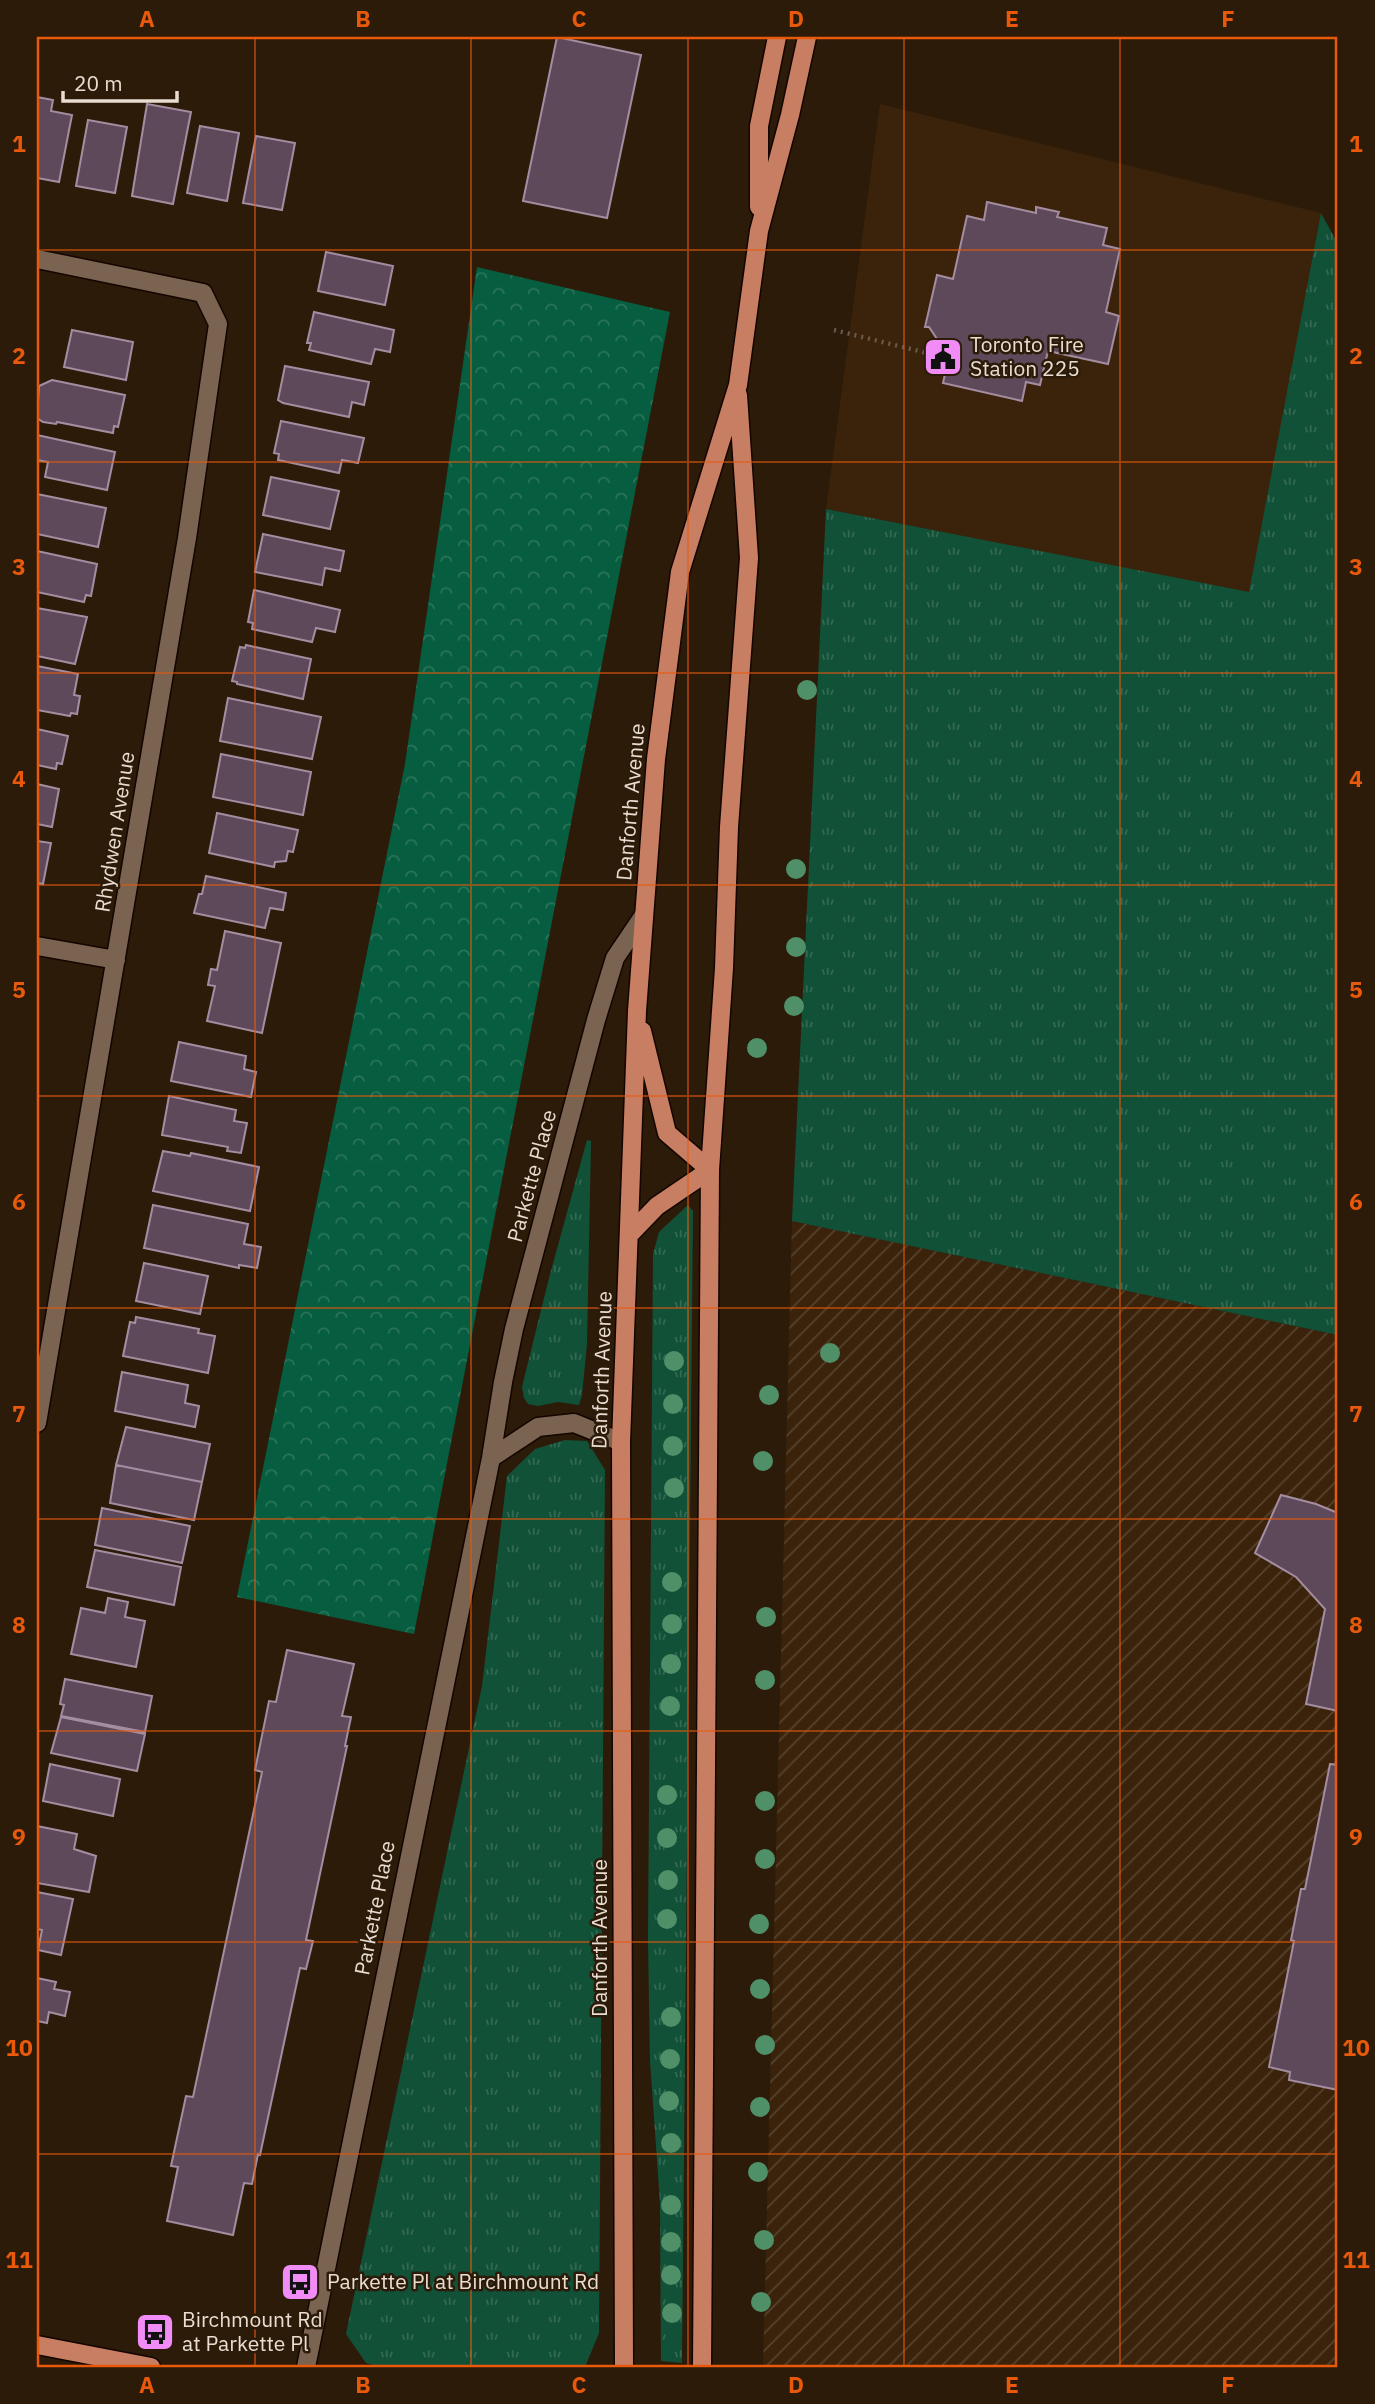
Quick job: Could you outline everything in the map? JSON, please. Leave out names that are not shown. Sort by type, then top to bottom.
[{"type":"main road","name":"Danforth Avenue","points":[[759,231],[759,126],[776,37]]},
{"type":"main road","name":"Danforth Avenue","points":[[624,2367],[621,1442],[638,1011],[656,759],[680,572],[738,385],[759,231],[790,115],[807,37]]},
{"type":"main road","name":"Danforth Avenue","points":[[702,2367],[710,1170],[724,968],[729,827],[749,558],[738,385]]},
{"type":"main road","points":[[630,1234],[657,1206],[710,1170],[667,1133],[638,1011]]},
{"type":"main road","points":[[37,2345],[151,2367]]},
{"type":"street","name":"Rhydwen Avenue","points":[[37,259],[203,293],[218,324],[187,538],[37,1423]]},
{"type":"street","name":"Parkette Place","points":[[306,2367],[491,1458],[514,1329],[615,958],[644,915]]},
{"type":"street","points":[[37,946],[116,960]]},
{"type":"street","points":[[491,1458],[538,1427],[573,1423],[621,1442]]},
{"type":"path","points":[[834,330],[931,354]]},
{"type":"shaded area","points":[[880,104],[1321,213],[1250,593],[826,509]]},
{"type":"shaded area","points":[[792,1221],[1338,1335],[1338,2367],[763,2367]]},
{"type":"green space","points":[[1321,213],[1338,244],[1338,1335],[792,1221],[826,509],[1249,592]]},
{"type":"green space","points":[[477,267],[670,312],[414,1634],[237,1597],[405,764]]},
{"type":"green space","points":[[587,1140],[591,1141],[587,1344],[582,1395],[579,1405],[558,1402],[538,1406],[528,1404],[522,1387]]},
{"type":"green space","points":[[688,1205],[693,1211],[682,2363],[661,2361],[660,2203],[650,2061],[648,1939],[653,1254],[659,1232]]},
{"type":"green space","points":[[565,1440],[587,1441],[605,1470],[599,2333],[585,2367],[381,2367],[366,2363],[346,2334],[482,1686],[507,1476],[535,1449]]},
{"type":"building","points":[[557,37],[641,55],[607,218],[523,201]]},
{"type":"building","points":[[37,97],[53,100],[51,111],[72,115],[59,182],[37,178]]},
{"type":"building","points":[[147,104],[191,112],[173,204],[132,196]]},
{"type":"building","points":[[88,120],[127,127],[115,193],[76,186]]},
{"type":"building","points":[[200,126],[239,133],[227,201],[187,193]]},
{"type":"building","points":[[256,136],[295,143],[282,210],[243,203]]},
{"type":"building","points":[[987,202],[1036,213],[1036,207],[1059,212],[1057,217],[1107,228],[1103,245],[1120,249],[1106,312],[1119,316],[1108,364],[1048,351],[1040,385],[1026,382],[1022,401],[943,383],[947,365],[939,363],[943,348],[929,327],[925,327],[937,275],[953,279],[967,216],[984,220]]},
{"type":"building","points":[[326,252],[393,266],[385,305],[318,291]]},
{"type":"building","points":[[314,312],[394,330],[390,352],[375,349],[371,364],[309,350],[311,343],[307,343]]},
{"type":"building","points":[[72,330],[133,342],[126,380],[64,367]]},
{"type":"building","points":[[285,366],[369,382],[364,405],[352,402],[349,417],[283,403],[278,400]]},
{"type":"building","points":[[52,380],[125,395],[118,427],[114,426],[113,433],[57,422],[43,422],[37,418],[39,386]]},
{"type":"building","points":[[281,421],[364,438],[358,463],[342,460],[339,473],[278,460],[279,454],[274,453]]},
{"type":"building","points":[[37,435],[115,452],[107,490],[45,477],[48,462],[37,460]]},
{"type":"building","points":[[271,477],[339,491],[330,529],[263,515]]},
{"type":"building","points":[[37,494],[106,508],[98,547],[37,534]]},
{"type":"building","points":[[263,534],[344,551],[340,571],[325,568],[322,585],[255,572]]},
{"type":"building","points":[[37,551],[97,564],[91,596],[86,595],[84,602],[37,592]]},
{"type":"building","points":[[254,590],[340,610],[335,632],[316,628],[312,642],[252,629],[253,623],[248,622]]},
{"type":"building","points":[[37,608],[87,617],[75,664],[37,656]]},
{"type":"building","points":[[246,645],[311,659],[303,699],[232,681],[240,647],[245,648]]},
{"type":"building","points":[[37,666],[78,674],[74,695],[80,696],[77,714],[71,713],[70,716],[37,710]]},
{"type":"building","points":[[228,698],[321,717],[312,759],[220,741]]},
{"type":"building","points":[[37,729],[68,736],[62,764],[57,763],[56,769],[37,765]]},
{"type":"building","points":[[221,754],[311,772],[303,815],[213,797]]},
{"type":"building","points":[[37,784],[59,789],[52,827],[37,824]]},
{"type":"building","points":[[217,813],[298,830],[293,852],[288,851],[286,861],[275,862],[274,867],[209,853]]},
{"type":"building","points":[[37,841],[51,843],[43,884],[37,883]]},
{"type":"building","points":[[206,876],[286,893],[283,910],[270,908],[265,928],[194,913]]},
{"type":"building","points":[[225,931],[281,943],[262,1033],[207,1021],[215,986],[208,985],[211,969],[217,970]]},
{"type":"building","points":[[179,1042],[246,1056],[244,1069],[256,1072],[251,1097],[171,1081]]},
{"type":"building","points":[[169,1096],[236,1110],[234,1121],[247,1123],[241,1153],[227,1151],[228,1147],[162,1135]]},
{"type":"building","points":[[163,1151],[190,1156],[191,1153],[259,1167],[250,1211],[153,1191]]},
{"type":"building","points":[[153,1205],[248,1224],[244,1244],[261,1247],[257,1268],[239,1265],[239,1268],[144,1248]]},
{"type":"building","points":[[144,1263],[208,1276],[200,1314],[136,1301]]},
{"type":"building","points":[[136,1317],[199,1329],[198,1333],[215,1336],[208,1373],[123,1356],[130,1322],[135,1323]]},
{"type":"building","points":[[122,1372],[188,1385],[185,1403],[199,1406],[195,1427],[115,1411]]},
{"type":"building","points":[[126,1427],[210,1444],[202,1482],[116,1465]]},
{"type":"building","points":[[116,1465],[202,1482],[194,1520],[110,1503]]},
{"type":"building","points":[[1281,1495],[1338,1513],[1338,1711],[1306,1704],[1325,1609],[1296,1577],[1255,1553]]},
{"type":"building","points":[[102,1508],[190,1526],[182,1563],[95,1545]]},
{"type":"building","points":[[95,1550],[181,1567],[174,1605],[87,1587]]},
{"type":"building","points":[[108,1598],[128,1602],[125,1617],[145,1621],[136,1667],[71,1654],[81,1608],[105,1613]]},
{"type":"building","points":[[287,1650],[354,1664],[342,1716],[351,1717],[306,1940],[313,1941],[306,1969],[300,1968],[260,2155],[258,2154],[252,2184],[244,2183],[233,2235],[167,2221],[178,2167],[171,2166],[186,2096],[193,2097],[262,1772],[255,1770],[269,1701],[276,1702]]},
{"type":"building","points":[[65,1679],[152,1696],[145,1732],[61,1716],[64,1705],[60,1704]]},
{"type":"building","points":[[61,1717],[145,1734],[137,1771],[51,1753]]},
{"type":"building","points":[[50,1764],[120,1779],[113,1816],[43,1801]]},
{"type":"building","points":[[1330,1764],[1338,1765],[1338,2090],[1289,2080],[1290,2072],[1269,2067],[1294,1941],[1291,1940],[1301,1889],[1305,1889]]},
{"type":"building","points":[[37,1826],[77,1834],[74,1849],[96,1856],[89,1892],[37,1883]]},
{"type":"building","points":[[37,1892],[73,1899],[61,1955],[38,1950],[42,1930],[37,1929]]},
{"type":"building","points":[[37,1978],[56,1982],[54,1989],[70,1992],[65,2016],[49,2012],[47,2023],[37,2021]]},
{"type":"place","name":"Toronto Fire Station 225","points":[[943,357]]},
{"type":"place","name":"Parkette Pl at Birchmount Rd","points":[[300,2282]]},
{"type":"place","name":"Birchmount Rd at Parkette Pl","points":[[155,2332]]}]
